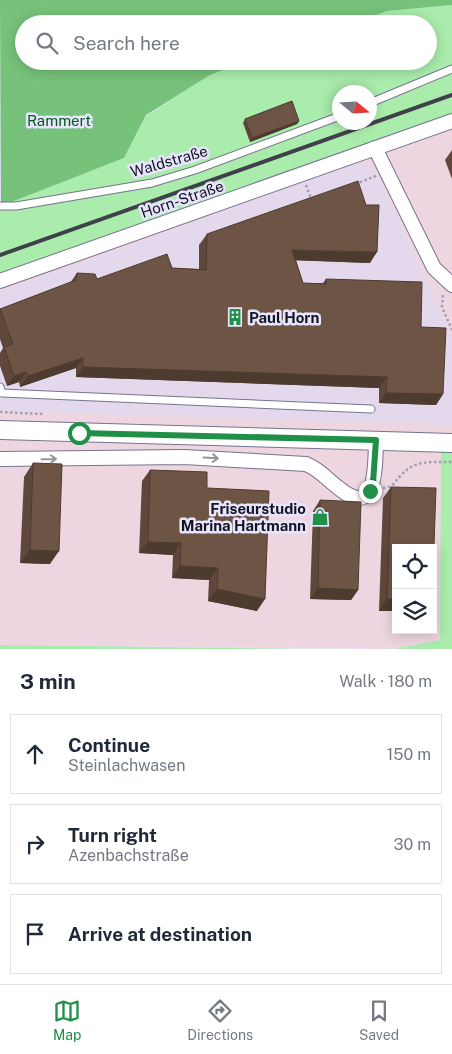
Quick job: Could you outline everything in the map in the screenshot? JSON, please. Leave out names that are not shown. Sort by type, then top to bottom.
[{"type":"street","name":"Horn-Straße","points":[[0,281],[452,121]]},
{"type":"street","points":[[376,148],[434,268],[450,283]]},
{"type":"street","points":[[0,430],[452,443]]},
{"type":"street","points":[[0,459],[184,457],[306,464],[319,469],[341,490],[351,496],[365,496],[370,491],[373,483],[376,440]]},
{"type":"lane","points":[[377,100],[452,69]]},
{"type":"lane","name":"Waldstraße","points":[[0,206],[16,206],[152,183],[195,170],[332,119]]},
{"type":"lane","points":[[0,387],[2,393],[371,410]]},
{"type":"path","points":[[353,184],[386,172]]},
{"type":"path","points":[[302,174],[313,205]]},
{"type":"path","points":[[312,200],[320,197]]},
{"type":"path","points":[[450,283],[442,307],[452,330]]},
{"type":"path","points":[[370,491],[392,486],[403,470],[422,463],[452,462]]},
{"type":"shaded area","points":[[452,121],[452,443],[441,443],[440,640],[394,649],[0,645],[0,281]]},
{"type":"shaded area","name":"Paul Horn","points":[[355,163],[375,169],[452,337],[452,425],[0,411],[0,292]]},
{"type":"green space","name":"Rammert","points":[[0,0],[452,0],[452,5],[387,11],[376,15],[15,15],[15,70],[223,70],[210,75],[146,115],[124,158],[1,206]]},
{"type":"green space","points":[[452,5],[452,121],[0,281],[0,206],[124,158],[146,116],[210,75],[223,70],[437,70],[437,15],[376,15],[387,11]]},
{"type":"green space","points":[[441,442],[452,443],[452,649],[394,649],[440,640]]},
{"type":"green space","points":[[0,645],[307,649],[0,649]]},
{"type":"building","points":[[292,101],[299,121],[252,138],[245,119]]},
{"type":"building","name":"Paul Horn","points":[[358,181],[366,205],[379,205],[377,252],[292,250],[303,283],[326,284],[326,279],[422,282],[421,327],[446,328],[443,394],[386,393],[387,377],[83,367],[83,358],[28,376],[26,372],[14,376],[4,347],[13,344],[0,309],[76,280],[77,273],[95,274],[97,279],[167,254],[172,268],[206,270],[207,234]]},
{"type":"building","points":[[33,463],[62,464],[59,551],[30,550]]},
{"type":"building","points":[[150,470],[207,472],[207,488],[269,491],[265,599],[217,589],[218,568],[180,566],[181,543],[148,542]]},
{"type":"building","points":[[391,487],[436,488],[434,544],[392,544],[392,599],[387,599]]},
{"type":"building","points":[[320,500],[361,502],[358,590],[318,588]]},
{"type":"railway","points":[[0,255],[452,95]]},
{"type":"place","name":"Paul Horn","points":[[235,317]]},
{"type":"place","name":"Friseurstudio Marina Hartmann","points":[[320,517]]},
{"type":"route","points":[[79,433],[376,440],[373,483],[370,491]]}]
